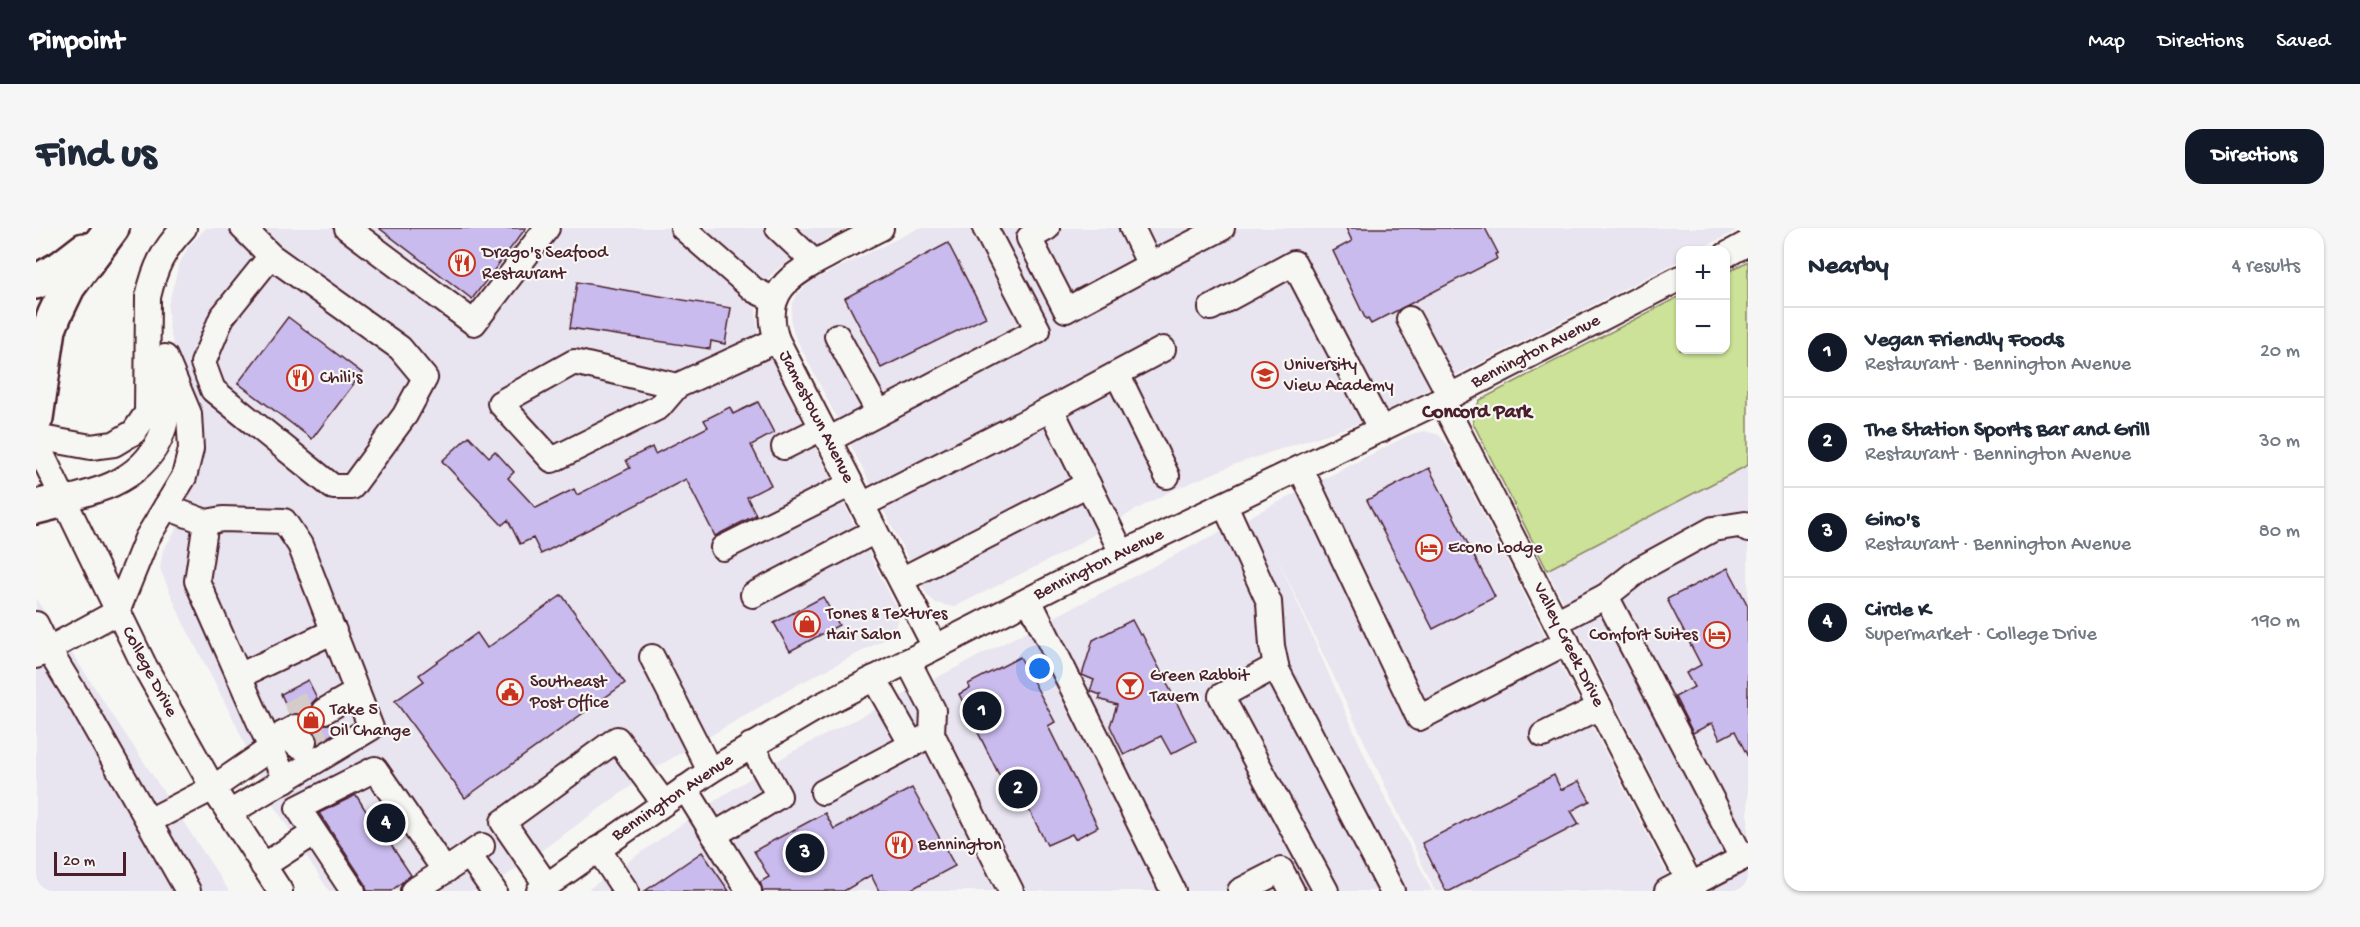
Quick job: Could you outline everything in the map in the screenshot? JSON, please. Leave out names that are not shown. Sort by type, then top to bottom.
[{"type":"highway","points":[[36,282],[62,267],[111,228]]},
{"type":"highway","points":[[36,418],[49,329],[68,287],[111,228]]},
{"type":"street","points":[[36,437],[92,447],[114,444],[134,432],[147,413],[148,297],[154,269],[169,244],[184,228]]},
{"type":"street","points":[[243,228],[271,256],[400,348],[425,378],[405,415],[352,488],[333,488],[213,390],[203,363],[222,317],[271,256]]},
{"type":"street","points":[[347,228],[474,323],[547,228]]},
{"type":"street","points":[[683,228],[754,290],[775,300],[785,282],[794,274],[881,228]]},
{"type":"street","points":[[778,228],[813,262]]},
{"type":"street","points":[[784,447],[879,413],[1038,330],[986,228]]},
{"type":"street","points":[[1047,228],[1029,238],[1066,310],[1222,228]]},
{"type":"street","points":[[1132,228],[1150,265]]},
{"type":"street","points":[[1730,252],[1748,243]]},
{"type":"street","points":[[1211,309],[1294,263],[1381,430]]},
{"type":"street","name":"Bennington Avenue","points":[[543,888],[710,771],[751,745],[874,678],[1122,553],[1446,398],[1676,280]]},
{"type":"street","name":"Jamestown Avenue","points":[[775,300],[772,314],[777,340],[935,647]]},
{"type":"street","name":"Valley Creek Drive","points":[[1409,319],[1562,632],[1691,885]]},
{"type":"street","points":[[42,652],[117,612],[147,538],[184,477],[192,435],[184,400],[165,357],[148,329]]},
{"type":"street","points":[[837,336],[879,413]]},
{"type":"street","points":[[677,386],[574,362],[500,403],[552,460],[659,407],[677,386],[777,340]]},
{"type":"street","points":[[862,505],[1163,349]]},
{"type":"street","points":[[50,504],[112,484],[130,474],[157,446],[166,426],[169,410],[165,357]]},
{"type":"street","points":[[1116,374],[1167,476]]},
{"type":"street","points":[[1051,409],[1122,553]]},
{"type":"street","name":"College Drive","points":[[36,442],[50,504],[117,612],[213,788],[280,891]]},
{"type":"street","points":[[1301,469],[1419,718],[1562,632],[1640,569],[1713,529],[1747,526]]},
{"type":"street","points":[[723,548],[851,484]]},
{"type":"street","points":[[901,580],[1088,484]]},
{"type":"street","points":[[1225,504],[1269,602],[1272,646],[1276,666],[1392,891]]},
{"type":"street","points":[[165,507],[206,522],[232,519],[284,521],[300,545],[334,631],[334,705],[371,728],[229,813]]},
{"type":"street","points":[[206,522],[197,581],[239,676],[288,733],[285,780]]},
{"type":"street","points":[[753,595],[875,531]]},
{"type":"street","points":[[1606,596],[1745,857],[1691,885],[1667,891]]},
{"type":"street","points":[[1029,600],[1173,891]]},
{"type":"street","points":[[36,624],[42,652],[83,706],[188,891]]},
{"type":"street","points":[[239,676],[334,631]]},
{"type":"street","points":[[652,657],[710,771]]},
{"type":"street","points":[[823,792],[922,740],[933,710],[908,661]]},
{"type":"street","points":[[1276,666],[1221,696],[1326,891]]},
{"type":"street","points":[[874,678],[922,740],[1011,891]]},
{"type":"street","points":[[1544,735],[1600,707]]},
{"type":"street","points":[[149,821],[213,788],[288,733]]},
{"type":"street","points":[[543,888],[503,822],[616,739],[664,803]]},
{"type":"street","points":[[714,835],[779,796],[751,745]]},
{"type":"street","points":[[353,891],[298,807],[375,769],[445,871]]},
{"type":"street","points":[[685,788],[749,891]]},
{"type":"street","points":[[263,866],[314,833]]},
{"type":"street","points":[[598,849],[626,891]]},
{"type":"street","points":[[413,891],[475,851],[494,891]]},
{"type":"street","points":[[1240,891],[1281,870],[1292,891]]},
{"type":"shaded area","points":[[206,228],[846,228],[781,266],[768,278],[756,306],[756,317],[758,330],[774,366],[899,613],[893,635],[797,685],[660,765],[485,891],[329,891],[266,793],[236,724],[183,622],[160,569],[163,550],[175,532],[194,477],[194,402],[174,348],[169,326],[168,306],[179,265],[188,247]]},
{"type":"shaded area","points":[[919,228],[1742,228],[1706,246],[1676,246],[1676,262],[1398,405],[1354,425],[1238,463],[1173,490],[1061,554],[954,607],[936,603],[927,595],[794,334],[791,322],[792,305],[797,295],[810,282]]},
{"type":"shaded area","points":[[1424,431],[1439,435],[1447,444],[1676,891],[1435,891],[1274,550],[1371,770],[1432,891],[586,891],[722,796],[790,753],[1409,435]]},
{"type":"shaded area","points":[[1748,465],[1748,891],[1711,891],[1547,570]]},
{"type":"shaded area","points":[[36,599],[229,891],[36,891]]},
{"type":"green space","points":[[1748,261],[1748,465],[1547,570],[1473,423],[1472,416],[1480,400],[1676,298],[1676,354],[1730,354],[1730,271]]},
{"type":"building","name":"Drago's Seafood Restaurant","points":[[379,228],[526,228],[472,299]]},
{"type":"building","points":[[1346,228],[1485,228],[1498,253],[1495,254],[1497,259],[1371,324],[1368,319],[1366,320],[1333,251],[1352,241]]},
{"type":"building","points":[[948,243],[986,317],[881,368],[845,298]]},
{"type":"building","points":[[577,282],[731,308],[725,344],[711,341],[710,349],[570,328]]},
{"type":"building","name":"Chili's","points":[[288,317],[362,373],[312,439],[238,383]]},
{"type":"building","points":[[758,402],[774,433],[751,445],[771,485],[747,497],[756,515],[715,536],[686,479],[541,554],[533,538],[520,544],[508,520],[502,525],[442,461],[469,436],[489,457],[495,451],[514,472],[508,478],[536,508],[574,489],[577,495],[630,468],[626,460],[652,447],[655,454],[708,427],[704,420],[730,407],[733,414]]},
{"type":"building","name":"Econo Lodge","points":[[1429,468],[1495,597],[1433,629],[1367,500]]},
{"type":"building","name":"Comfort Suites","points":[[1728,568],[1748,606],[1748,757],[1735,731],[1720,739],[1712,723],[1693,733],[1675,697],[1694,687],[1686,673],[1701,665],[1667,599]]},
{"type":"building","name":"Southeast Post Office","points":[[562,595],[625,683],[465,798],[395,701],[424,681],[419,675],[477,633],[487,648]]},
{"type":"building","name":"Tones & Textures Hair Salon","points":[[823,597],[839,625],[790,651],[774,623]]},
{"type":"building","name":"Green Rabbit Tavern","points":[[1132,620],[1140,635],[1142,634],[1196,741],[1171,754],[1161,736],[1124,755],[1110,726],[1117,705],[1099,699],[1101,695],[1090,691],[1094,680],[1082,675],[1093,640]]},
{"type":"building","points":[[1020,657],[1055,722],[1048,726],[1098,827],[1075,839],[1072,834],[1047,845],[1024,800],[1015,804],[1011,799],[959,694],[970,688],[968,684]]},
{"type":"building","points":[[308,680],[317,698],[311,704],[311,718],[317,724],[330,724],[335,733],[318,743],[308,720],[303,715],[290,714],[281,694]]},
{"type":"building","points":[[1554,775],[1561,790],[1579,781],[1590,801],[1571,811],[1579,824],[1446,891],[1422,843]]},
{"type":"building","points":[[912,788],[955,866],[908,891],[879,891],[871,875],[844,891],[763,891],[760,882],[769,877],[754,851],[825,813],[834,829]]},
{"type":"building","points":[[356,795],[369,816],[383,807],[400,831],[387,839],[411,875],[391,891],[367,891],[365,883],[319,813]]},
{"type":"building","points":[[702,852],[729,891],[645,891]]},
{"type":"tunnel","points":[[289,714],[317,698]]},
{"type":"tunnel","points":[[304,742],[331,726]]},
{"type":"place","name":"Drago's Seafood Restaurant","points":[[462,263]]},
{"type":"place","name":"University View Academy","points":[[1265,375]]},
{"type":"place","name":"Chili's","points":[[300,378]]},
{"type":"place","name":"Econo Lodge","points":[[1429,548]]},
{"type":"place","name":"Tones & Textures Hair Salon","points":[[807,624]]},
{"type":"place","name":"Comfort Suites","points":[[1717,635]]},
{"type":"place","name":"Green Rabbit Tavern","points":[[1130,686]]},
{"type":"place","name":"Southeast Post Office","points":[[510,692]]},
{"type":"place","name":"Vegan Friendly Foods","points":[[982,711]]},
{"type":"place","name":"Take 5 Oil Change","points":[[311,720]]},
{"type":"place","name":"The Station Sports Bar and Grill","points":[[1018,789]]},
{"type":"place","name":"Circle K","points":[[386,823]]},
{"type":"place","name":"Bennington","points":[[899,845]]},
{"type":"place","name":"Gino's","points":[[805,853]]},
{"type":"district","name":"Concord Park","points":[[1477,413]]}]
